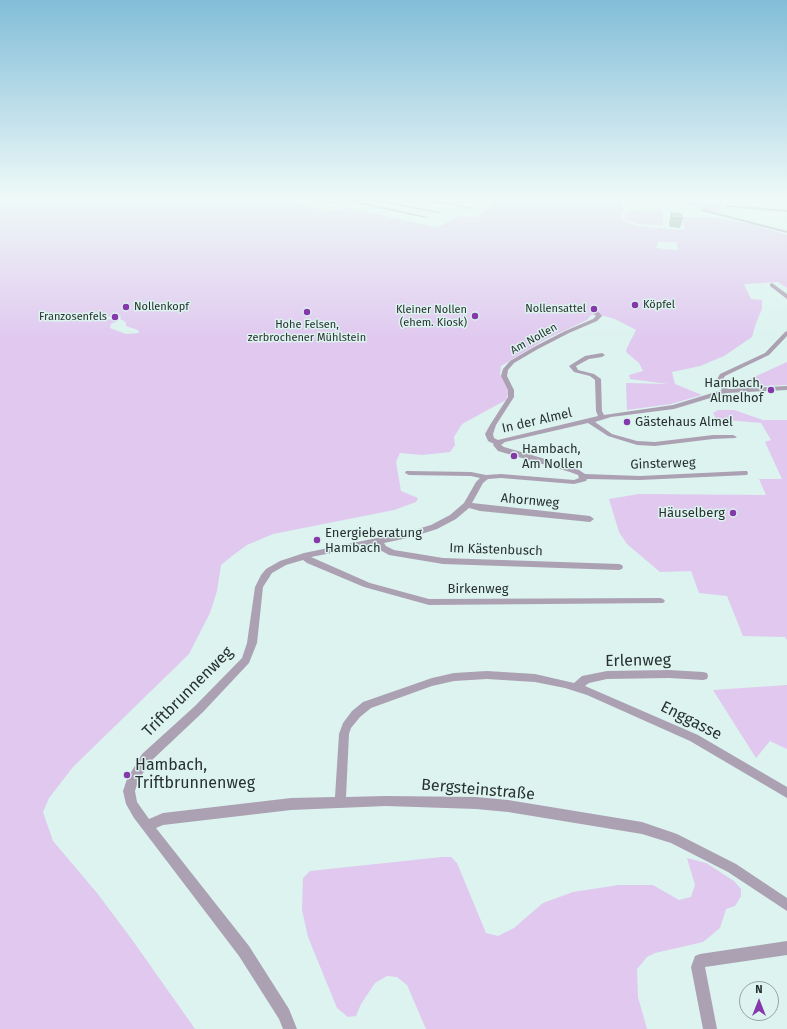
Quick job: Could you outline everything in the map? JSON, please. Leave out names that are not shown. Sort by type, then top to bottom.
[{"type":"street","points":[[772,285],[787,297]]},
{"type":"street","name":"Am Nollen","points":[[498,443],[491,439],[489,434],[511,397],[511,390],[504,376],[505,370],[517,359],[536,348],[594,320],[599,316],[592,308]]},
{"type":"street","points":[[726,390],[719,381],[722,375],[767,354],[787,333]]},
{"type":"street","points":[[602,355],[587,357],[572,366],[576,371],[594,376],[598,379],[598,411],[602,418]]},
{"type":"street","name":"In der Almel","points":[[583,476],[563,467],[502,449],[497,445],[498,443],[508,439],[620,413],[674,407],[726,390],[787,388]]},
{"type":"street","points":[[589,421],[610,435],[637,443],[663,444],[714,437],[733,437]]},
{"type":"street","name":"Ginsterweg","points":[[583,476],[640,478],[744,473]]},
{"type":"street","points":[[409,474],[471,474],[486,477],[501,476],[574,482],[582,481],[583,476]]},
{"type":"street","name":"Triftbrunnenweg","points":[[290,1029],[284,1014],[244,951],[151,824],[132,804],[130,797],[130,785],[146,758],[209,698],[246,660],[252,643],[259,587],[264,576],[269,571],[283,563],[304,556],[412,534],[434,527],[453,517],[468,505],[480,482],[486,477]]},
{"type":"street","name":"Ahornweg","points":[[468,505],[480,508],[590,519]]},
{"type":"street","name":"Im Kästenbusch","points":[[378,541],[383,548],[392,553],[443,561],[619,567]]},
{"type":"street","name":"Birkenweg","points":[[304,556],[367,585],[429,602],[660,601]]},
{"type":"street","name":"Erlenweg","points":[[576,687],[586,679],[607,675],[669,674],[703,676]]},
{"type":"street","name":"Enggasse","points":[[340,802],[344,734],[351,720],[356,714],[368,705],[432,682],[469,676],[524,677],[576,687],[694,738],[787,793]]},
{"type":"street","name":"Bergsteinstraße","points":[[151,824],[171,818],[291,804],[386,801],[476,803],[508,806],[642,828],[673,838],[732,868],[787,905]]},
{"type":"street","points":[[710,1029],[698,967],[700,961],[703,959],[787,948]]},
{"type":"shaded area","points":[[0,245],[657,245],[656,248],[676,250],[678,249],[677,245],[787,245],[787,288],[778,282],[744,284],[751,299],[762,300],[762,309],[752,337],[724,356],[700,366],[672,372],[675,384],[702,395],[671,404],[627,410],[626,383],[668,384],[630,379],[629,375],[643,371],[639,363],[626,352],[636,330],[615,319],[591,315],[587,320],[546,339],[501,366],[500,374],[509,391],[506,400],[462,424],[454,437],[455,445],[450,452],[422,455],[400,453],[396,462],[401,491],[418,498],[416,502],[394,510],[273,534],[247,545],[221,565],[217,591],[210,613],[189,654],[73,767],[49,798],[43,812],[53,841],[97,893],[195,1029],[0,1029]],"holes":[[[103,314],[102,315],[108,317],[121,316],[120,319],[126,322],[126,326],[138,330],[139,333],[126,334],[110,328],[111,324],[118,321],[112,319],[99,320],[96,315]]]},
{"type":"shaded area","points":[[787,362],[787,385],[744,387],[741,383]]},
{"type":"shaded area","points":[[718,410],[734,410],[763,420],[787,420],[787,640],[785,637],[743,636],[727,596],[699,593],[691,571],[660,572],[627,544],[619,532],[609,499],[639,494],[766,495],[759,479],[782,479],[765,442],[771,440],[761,423],[716,419],[713,413]]},
{"type":"shaded area","points":[[787,685],[787,749],[770,741],[756,758],[713,690]]},
{"type":"shaded area","points":[[451,857],[457,863],[486,933],[498,936],[514,928],[543,903],[573,892],[619,885],[653,885],[679,900],[691,897],[695,885],[687,858],[706,863],[734,881],[741,889],[741,896],[735,906],[726,909],[720,928],[703,942],[655,953],[647,957],[637,969],[638,997],[647,1029],[426,1029],[407,985],[397,977],[387,976],[375,983],[361,1004],[356,1016],[348,1017],[337,1008],[308,937],[302,910],[303,878],[310,871]]},
{"type":"place","name":"Köpfel","points":[[635,305]]},
{"type":"place","name":"Nollenkopf","points":[[126,307]]},
{"type":"place","name":"Nollensattel","points":[[594,309]]},
{"type":"place","name":"Hohe Felsen, zerbrochener Mühlstein","points":[[307,312]]},
{"type":"place","name":"Kleiner Nollen (ehem. Kiosk)","points":[[475,316]]},
{"type":"place","name":"Franzosenfels","points":[[115,317]]},
{"type":"place","name":"Hambach, Almelhof","points":[[771,390]]},
{"type":"place","name":"Gästehaus Almel","points":[[627,422]]},
{"type":"place","name":"Hambach, Am Nollen","points":[[514,456]]},
{"type":"place","name":"Häuselberg","points":[[733,513]]},
{"type":"place","name":"Energieberatung Hambach","points":[[317,540]]},
{"type":"place","name":"Hambach, Triftbrunnenweg","points":[[127,775]]}]
